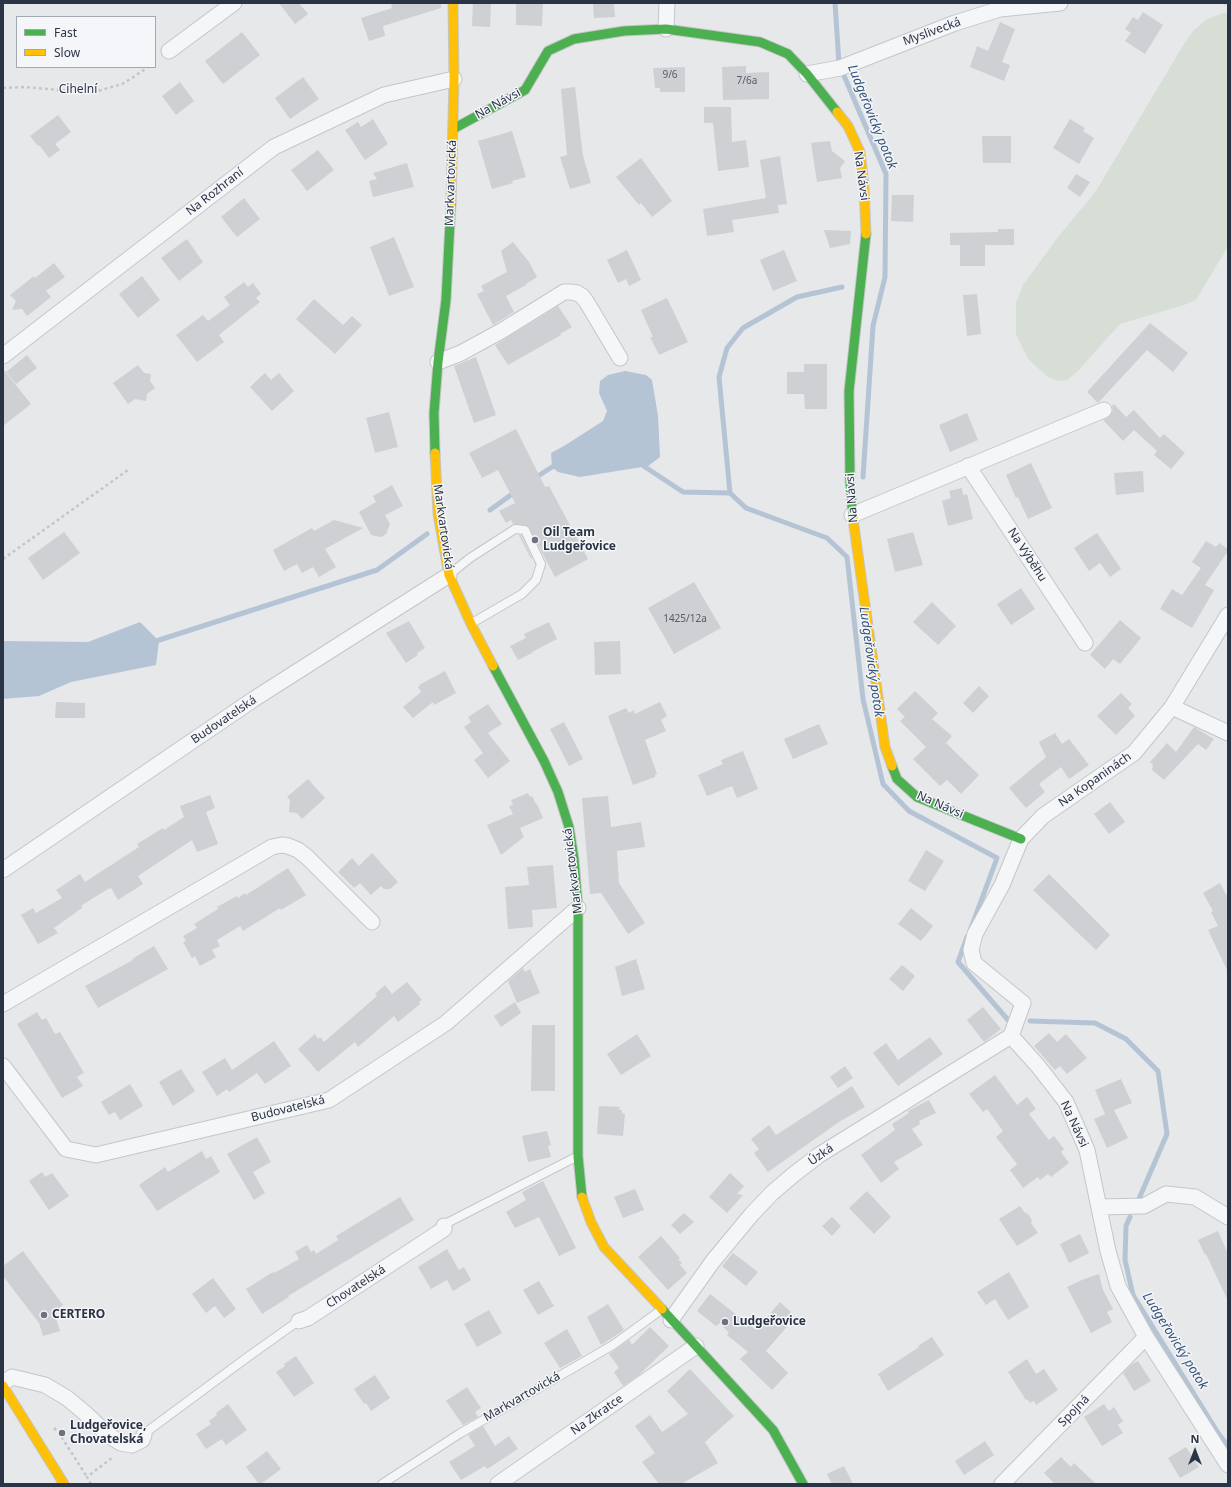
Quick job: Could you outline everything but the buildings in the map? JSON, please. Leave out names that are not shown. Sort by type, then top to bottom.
[{"type":"street","points":[[169,51],[234,3]]},
{"type":"street","name":"Markvartovická","points":[[453,3],[454,79],[452,194],[446,300],[438,362],[434,413],[438,514],[449,575],[472,624],[544,761],[558,792],[568,827],[574,859],[578,908],[578,1156],[582,1196],[591,1222],[604,1247],[773,1430],[803,1484]]},
{"type":"street","points":[[666,29],[667,3]]},
{"type":"street","name":"Myslivecká","points":[[807,74],[840,68],[1002,6],[1060,3]]},
{"type":"street","name":"Na Návsi","points":[[453,129],[525,90],[548,51],[574,40],[624,31],[666,29],[760,42],[788,54],[807,74],[848,126],[860,152],[864,185],[867,228],[849,391],[850,480],[852,515],[886,747],[897,779],[917,797],[1021,839]]},
{"type":"street","name":"Na Rozhraní","points":[[3,356],[274,147],[384,95],[454,79]]},
{"type":"street","points":[[438,362],[461,353],[503,330],[564,292],[571,292],[582,296],[620,358]]},
{"type":"street","points":[[852,515],[1104,410]]},
{"type":"street","name":"Na Výběhu","points":[[968,466],[1085,643]]},
{"type":"street","name":"Budovatelská","points":[[3,870],[254,699],[449,575]]},
{"type":"street","name":"Na Kopaninách","points":[[1021,839],[1043,816],[1134,753],[1172,707],[1228,615]]},
{"type":"street","points":[[1172,707],[1228,733]]},
{"type":"street","points":[[1011,1036],[1023,1003],[974,963],[971,950],[975,934],[1002,885],[1021,839]]},
{"type":"street","points":[[3,1004],[272,847],[282,845],[298,850],[307,857],[372,922]]},
{"type":"street","name":"Budovatelská","points":[[3,1066],[66,1149],[96,1155],[329,1100],[446,1023],[578,908]]},
{"type":"street","name":"Na Návsi","points":[[1011,1036],[1038,1066],[1066,1102],[1087,1150],[1118,1286],[1146,1337],[1228,1465]]},
{"type":"street","name":"Úzká","points":[[667,1314],[752,1214],[772,1193],[793,1175],[819,1155],[1011,1036]]},
{"type":"street","points":[[1099,1207],[1144,1206],[1166,1194],[1195,1197],[1228,1217]]},
{"type":"street","name":"Chovatelská","points":[[300,1321],[308,1318],[432,1237],[444,1229],[444,1226]]},
{"type":"street","name":"Spojná","points":[[1002,1484],[1146,1337]]},
{"type":"street","name":"Na Zkratce","points":[[498,1484],[696,1346]]},
{"type":"street","points":[[64,1484],[3,1385],[12,1377],[45,1384],[86,1412],[108,1435],[121,1443],[132,1445],[142,1440],[144,1435]]},
{"type":"lane","points":[[449,575],[470,558],[515,529],[525,530],[541,564],[536,580],[522,594],[472,624]]},
{"type":"lane","name":"Chovatelská","points":[[444,1226],[445,1224],[578,1156]]},
{"type":"lane","name":"Markvartovická","points":[[382,1484],[459,1434],[667,1314]]},
{"type":"lane","name":"Chovatelská","points":[[144,1435],[245,1359],[300,1321]]},
{"type":"path","points":[[1223,3],[1228,4]]},
{"type":"path","name":"Cihelní","points":[[3,88],[25,87],[80,92],[98,91],[122,84],[147,68]]},
{"type":"path","points":[[3,559],[128,470]]},
{"type":"path","points":[[91,1484],[87,1477],[117,1454],[121,1443]]},
{"type":"shaded area","points":[[1228,13],[1228,246],[1196,300],[1120,324],[1077,372],[1067,380],[1058,381],[1048,377],[1028,359],[1016,334],[1016,303],[1023,285],[1055,241],[1096,191],[1184,44],[1194,30],[1207,19]]},
{"type":"water","points":[[625,371],[646,375],[652,380],[658,416],[660,457],[648,466],[580,477],[558,472],[552,467],[551,453],[603,421],[607,411],[599,393],[600,381],[608,375]]},
{"type":"water","points":[[140,622],[159,641],[156,665],[71,682],[39,696],[3,699],[3,641],[88,642]]},
{"type":"waterway","name":"Ludgeřovický potok","points":[[835,3],[839,64],[886,174],[885,277],[873,326],[863,477]]},
{"type":"waterway","points":[[730,493],[719,377],[727,348],[743,328],[797,297],[842,287]]},
{"type":"waterway","name":"Ludgeřovický potok","points":[[639,463],[683,492],[730,493],[746,508],[827,538],[847,557],[863,699],[883,784],[909,811],[997,858],[971,928]]},
{"type":"waterway","points":[[535,478],[557,465]]},
{"type":"waterway","points":[[490,510],[515,492]]},
{"type":"waterway","points":[[153,642],[377,570],[427,534]]},
{"type":"waterway","name":"Ludgeřovický potok","points":[[967,937],[958,962],[1008,1020]]},
{"type":"waterway","name":"Ludgeřovický potok","points":[[1030,1021],[1095,1023],[1126,1039],[1158,1071],[1167,1134],[1138,1201]]},
{"type":"waterway","name":"Ludgeřovický potok","points":[[1130,1217],[1126,1226],[1125,1260],[1133,1295],[1218,1433],[1228,1446]]},
{"type":"traffic: fast","points":[[453,129],[525,90],[548,51],[574,39],[624,31],[666,29],[760,42],[788,54],[807,74],[837,112]]},
{"type":"traffic: fast","points":[[435,453],[434,413],[438,362],[446,300],[451,203]]},
{"type":"traffic: fast","points":[[853,519],[850,480],[849,391],[866,234]]},
{"type":"traffic: fast","points":[[493,666],[544,761],[558,792],[569,827],[574,859],[578,908],[578,1156],[582,1197]]},
{"type":"traffic: fast","points":[[892,766],[897,779],[917,797],[1021,839]]},
{"type":"traffic: fast","points":[[662,1309],[773,1430],[803,1484]]},
{"type":"traffic: slow","points":[[451,203],[454,79],[453,3]]},
{"type":"traffic: slow","points":[[837,112],[848,126],[860,152],[864,185],[866,234]]},
{"type":"traffic: slow","points":[[435,453],[438,514],[449,575],[471,624],[493,666]]},
{"type":"traffic: slow","points":[[853,519],[885,747],[892,766]]},
{"type":"traffic: slow","points":[[582,1197],[591,1222],[604,1247],[662,1309]]},
{"type":"traffic: slow","points":[[3,1386],[64,1484]]},
{"type":"place","name":"Oil Team Ludgeřovice","points":[[535,540]]},
{"type":"place","name":"CERTERO","points":[[44,1315]]},
{"type":"place","name":"Ludgeřovice","points":[[725,1322]]},
{"type":"place","name":"Ludgeřovice, Chovatelská","points":[[62,1433]]}]
